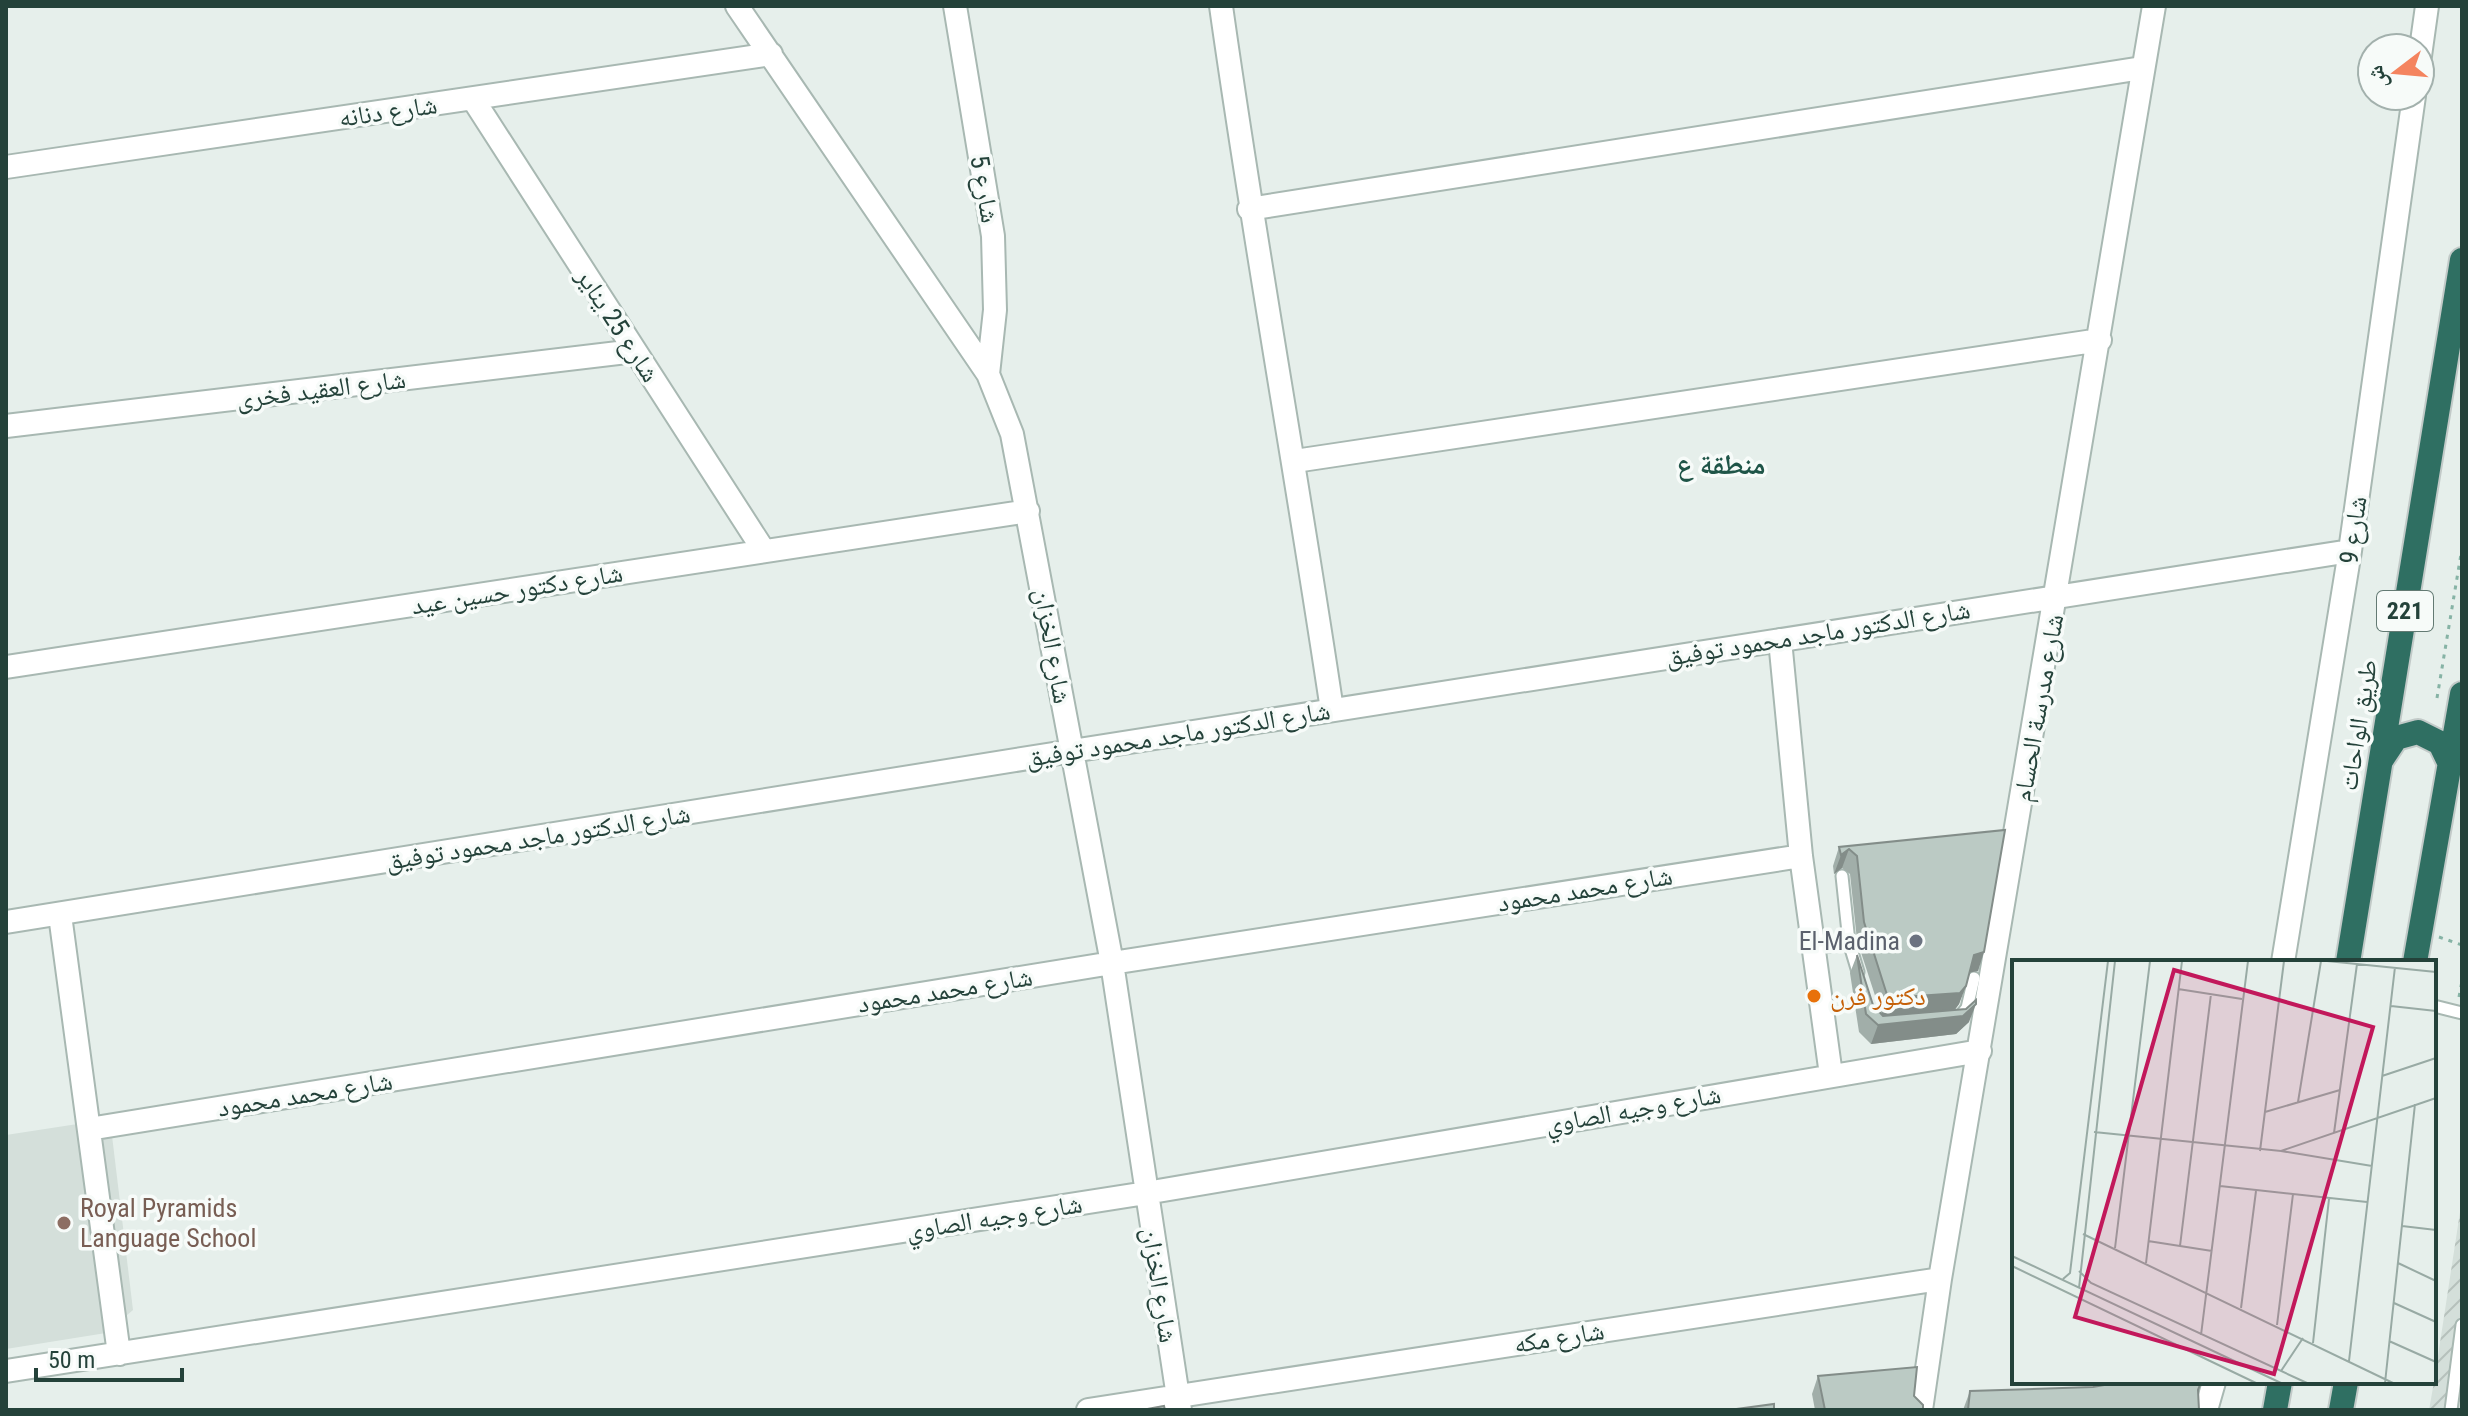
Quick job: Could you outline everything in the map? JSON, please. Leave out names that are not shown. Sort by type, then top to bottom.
[{"type":"highway","name":"طريق الواحات","points":[[2348,960],[2462,260]]},
{"type":"highway","points":[[2415,960],[2462,694]]},
{"type":"highway","points":[[2380,761],[2396,738],[2418,732],[2440,743],[2450,764]]},
{"type":"highway","points":[[2275,1410],[2280,1384]]},
{"type":"highway","points":[[2341,1410],[2346,1384]]},
{"type":"street","name":"شارع الخزان","points":[[737,6],[988,374],[1012,434],[1112,963],[1179,1403]]},
{"type":"street","name":"شارع 5","points":[[955,6],[993,236],[995,310],[988,374]]},
{"type":"street","points":[[1221,6],[1249,209],[1295,461],[1332,710]]},
{"type":"street","name":"شارع مدرسة الحسام","points":[[1921,1410],[1940,1279],[2154,6]]},
{"type":"street","points":[[2423,32],[2427,6]]},
{"type":"street","name":"شارع دنانه","points":[[6,167],[771,54]]},
{"type":"street","points":[[1249,209],[2142,68]]},
{"type":"street","name":"شارع 25 يناير","points":[[473,99],[764,551]]},
{"type":"street","name":"شارع 9","points":[[2283,960],[2350,551],[2412,112]]},
{"type":"street","points":[[1295,461],[2100,340]]},
{"type":"street","name":"شارع العقيد فخرى","points":[[6,426],[635,351]]},
{"type":"street","name":"شارع دكتور حسين عيد","points":[[6,667],[1028,511]]},
{"type":"street","name":"شارع الدكتور ماجد محمود توفيق","points":[[6,922],[2350,551]]},
{"type":"street","points":[[1780,640],[1801,856],[1831,1075]]},
{"type":"street","name":"شارع محمد محمود","points":[[89,1129],[1112,963],[1801,856]]},
{"type":"street","points":[[60,915],[119,1354]]},
{"type":"street","name":"شارع وجيه الصاوي","points":[[6,1371],[1146,1193],[1831,1075],[1982,1040]]},
{"type":"street","name":"شارع مكه","points":[[1088,1410],[1179,1403],[1940,1279]]},
{"type":"street","points":[[2206,1410],[2213,1384]]},
{"type":"lane","points":[[1842,876],[1849,942],[1862,982]]},
{"type":"lane","points":[[1814,949],[1849,942]]},
{"type":"lane","points":[[1962,1016],[1974,978]]},
{"type":"lane","points":[[2436,1006],[2462,1013]]},
{"type":"lane","points":[[1962,1016],[1982,1040]]},
{"type":"lane","points":[[1940,1022],[1962,1016]]},
{"type":"lane","points":[[2451,1410],[2462,1325]]},
{"type":"path","points":[[2462,981],[2459,997],[2462,1000]]},
{"type":"shaded area","name":"Royal Pyramids Language School","points":[[110,1119],[133,1310],[106,1333],[6,1349],[6,1135]]},
{"type":"shaded area","points":[[2462,1199],[2462,1410],[2429,1410],[2436,1384]]},
{"type":"building","name":"El-Madina","points":[[2005,830],[1984,952],[1974,955],[1966,986],[1960,993],[1888,998],[1864,922],[1857,856],[1849,849],[1841,855],[1839,847]]},
{"type":"building","points":[[1857,955],[1873,1005],[1883,1016],[1966,1009],[1976,1000],[1976,1004],[1963,1016],[1878,1025],[1866,1014]]},
{"type":"building","points":[[1917,1367],[1914,1396],[1923,1405],[1923,1410],[1825,1410],[1818,1376]]},
{"type":"building","points":[[2110,1384],[2200,1384],[2199,1410],[1968,1410],[1970,1391]]},
{"type":"building","points":[[1774,1404],[1774,1410],[1729,1410]]},
{"type":"building","points":[[1164,1406],[1165,1410],[1142,1410]]},
{"type":"place","name":"El-Madina","points":[[1916,941]]},
{"type":"place","name":"دكتور فرن","points":[[1814,996]]},
{"type":"place","name":"Royal Pyramids Language School","points":[[64,1223]]},
{"type":"district","name":"منطقة ع","points":[[1721,464]]}]
